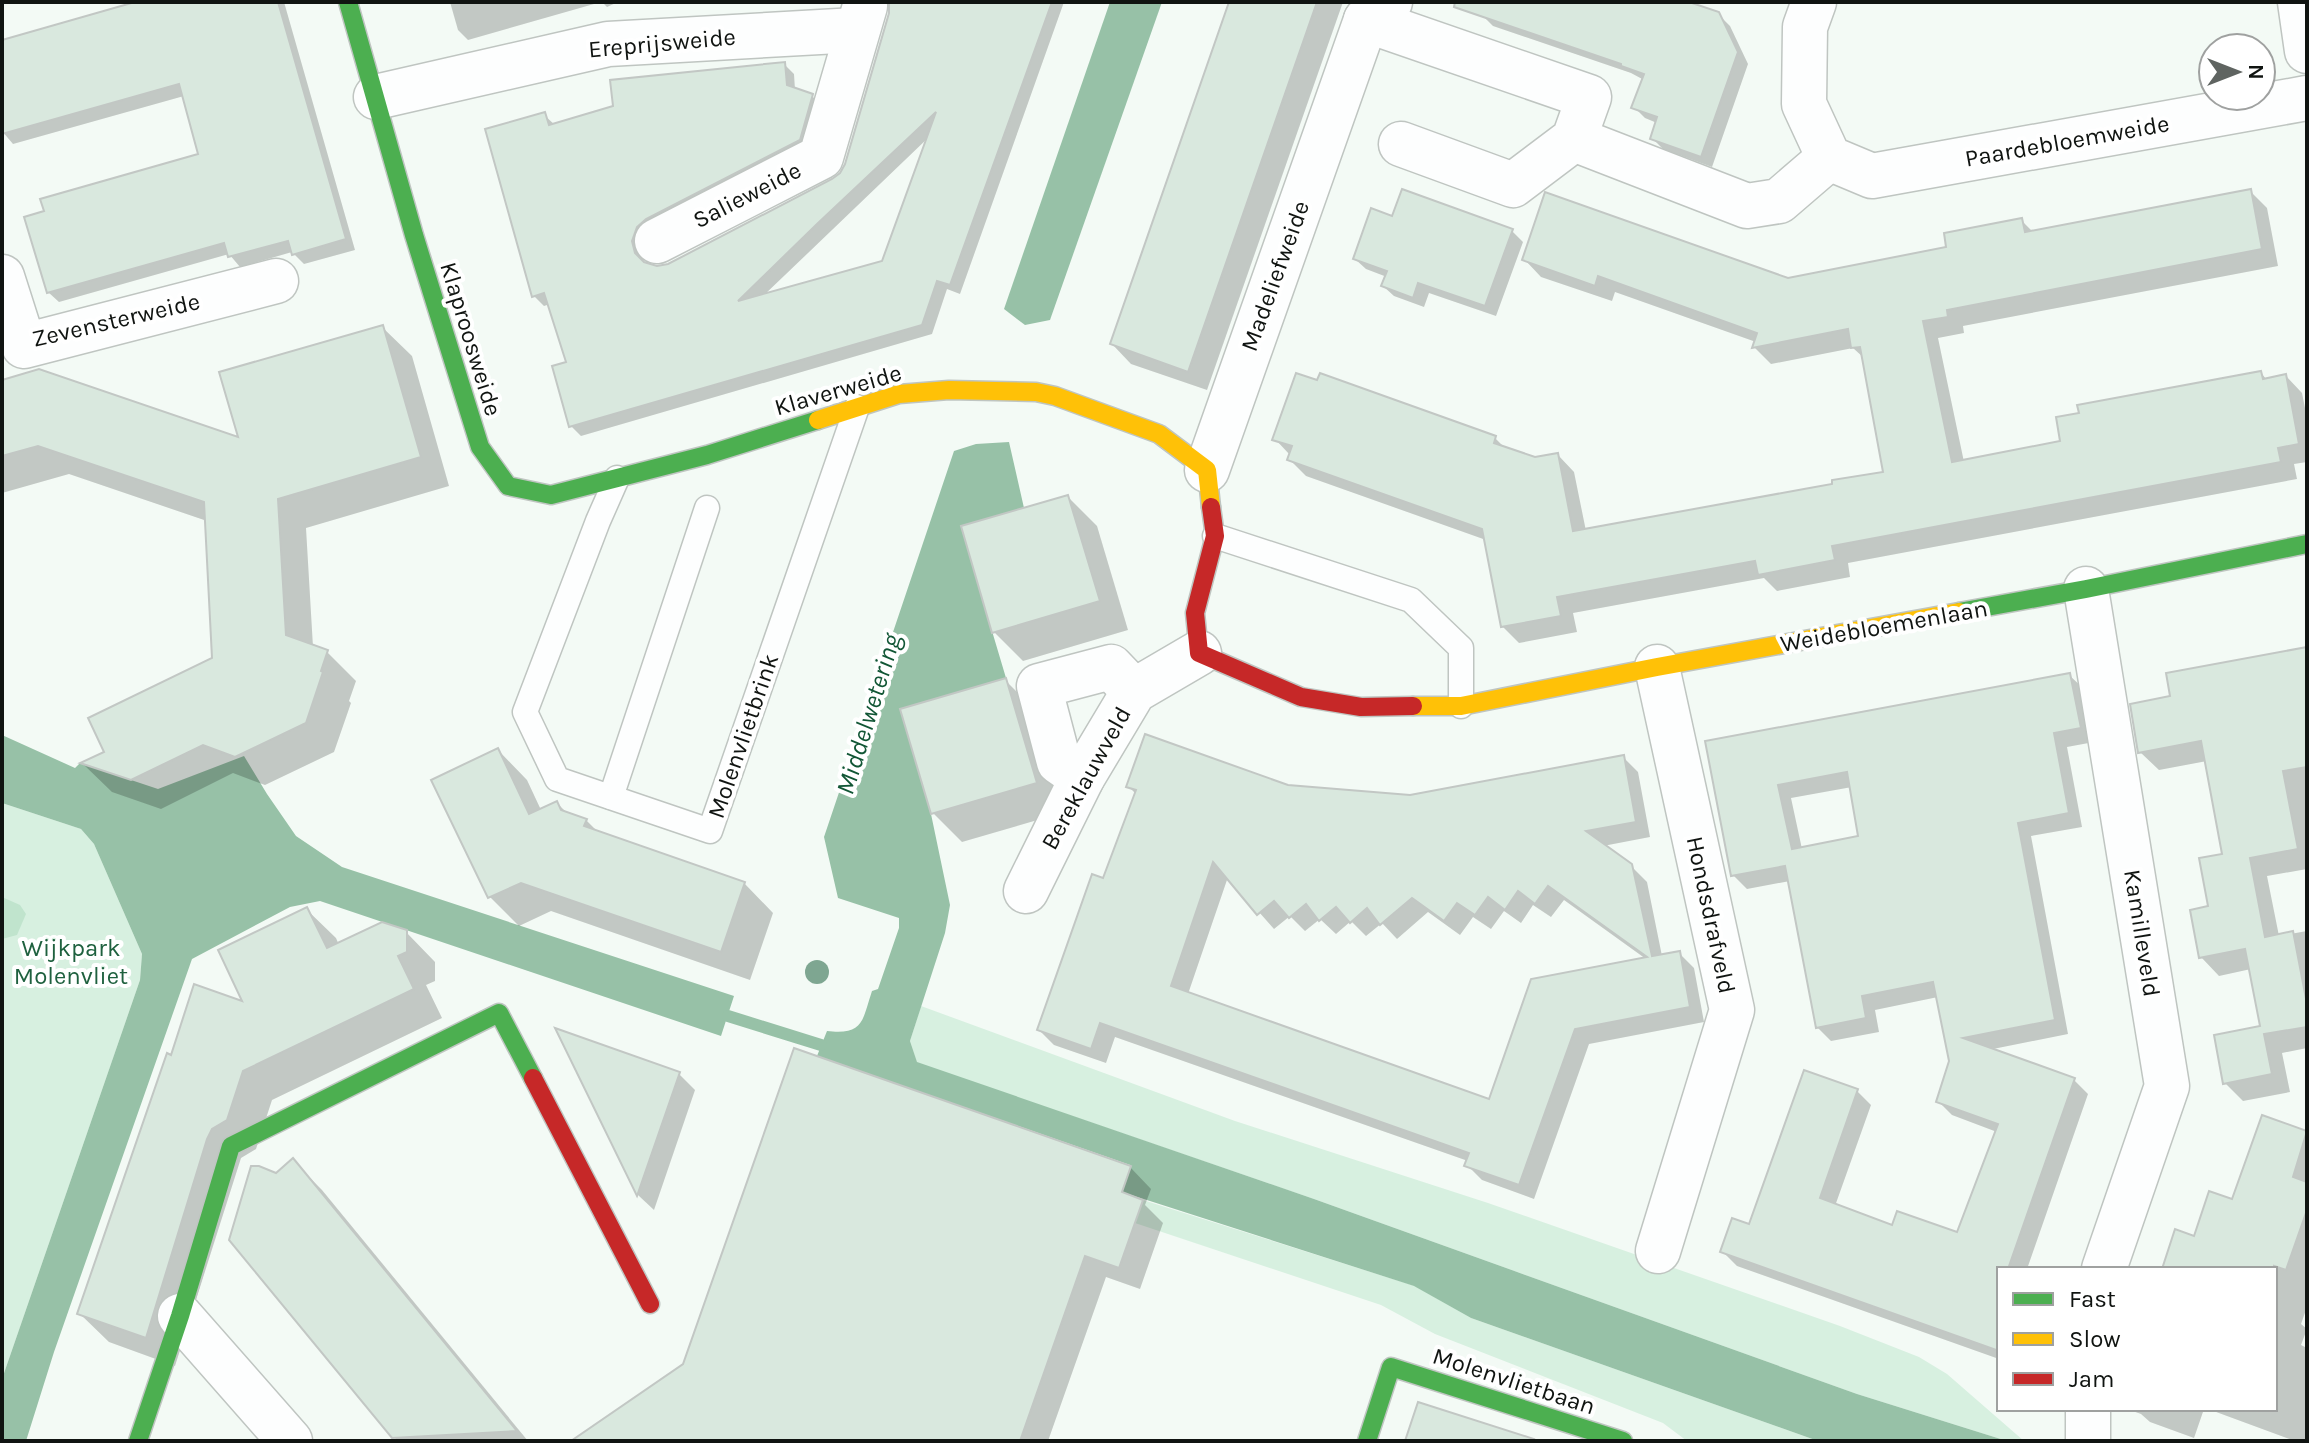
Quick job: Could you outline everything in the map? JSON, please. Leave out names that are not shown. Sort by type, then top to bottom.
[{"type":"street","name":"Klaproosweide","points":[[348,2],[414,235],[480,447],[508,486],[551,495],[707,455]]},
{"type":"street","points":[[1401,144],[1513,185],[1574,139],[1747,206],[1779,201],[1829,158],[1804,104],[1805,27],[1814,2]]},
{"type":"street","points":[[2300,2],[2307,51]]},
{"type":"street","name":"Madeliefweide","points":[[1215,536],[1207,470],[1378,11],[1589,97],[1574,139]]},
{"type":"street","name":"Ereprijsweide","points":[[376,97],[608,44],[862,16]]},
{"type":"street","name":"Salieweide","points":[[657,241],[821,157],[862,16]]},
{"type":"street","name":"Paardebloemweide","points":[[1829,158],[1872,176],[2307,98]]},
{"type":"street","name":"Zevensterweide","points":[[2,277],[24,346],[276,281]]},
{"type":"street","name":"Klaverweide","points":[[707,455],[899,394],[949,390],[1036,392],[1159,434],[1207,470]]},
{"type":"street","points":[[1199,653],[1195,613],[1215,536]]},
{"type":"street","name":"Weidebloemenlaan","points":[[1199,653],[1301,697],[1361,707],[1461,706],[2086,589],[2307,544]]},
{"type":"street","name":"Kamilleveld","points":[[2086,589],[2167,1086],[2105,1267]]},
{"type":"street","name":"Bereklauwveld","points":[[1026,891],[1082,778],[1134,691],[1199,653]]},
{"type":"street","points":[[1082,778],[1059,762],[1039,686],[1111,667],[1134,691]]},
{"type":"street","name":"Hondsdrafveld","points":[[1657,667],[1732,1010],[1658,1251]]},
{"type":"street","points":[[138,1441],[180,1316],[231,1146],[499,1013],[650,1304]]},
{"type":"street","points":[[180,1316],[290,1441]]},
{"type":"street","name":"Molenvlietbaan","points":[[1367,1441],[1391,1367],[1623,1441]]},
{"type":"street","points":[[2088,1411],[2088,1441]]},
{"type":"lane","name":"Molenvlietbrink","points":[[617,478],[525,712],[557,779],[710,831],[857,407]]},
{"type":"lane","points":[[611,797],[707,508]]},
{"type":"lane","points":[[1215,536],[1411,600],[1461,648],[1461,706]]},
{"type":"green space","name":"Wijkpark Molenvliet","points":[[2,803],[81,829],[94,844],[142,954],[140,980],[2,1379]]},
{"type":"green space","points":[[921,1006],[1235,1121],[1488,1203],[1840,1326],[1919,1357],[1947,1374],[2024,1441],[2007,1441],[1857,1394],[1314,1199],[917,1063],[910,1041]]},
{"type":"green space","points":[[1143,1200],[1415,1286],[1471,1318],[1818,1441],[1687,1441],[1663,1423],[1435,1334],[1381,1305],[1135,1223]]},
{"type":"shaded area","points":[[2,897],[20,905],[26,914],[17,935],[2,939]]},
{"type":"water","points":[[1110,2],[1162,2],[1050,320],[1025,325],[1004,309]]},
{"type":"water","name":"Middelwetering","points":[[1009,442],[1024,508],[961,527],[1006,678],[900,709],[931,814],[950,905],[945,933],[910,1041],[917,1062],[1314,1199],[1857,1394],[2007,1441],[1818,1441],[1471,1318],[1414,1286],[1122,1192],[1130,1165],[817,1056],[827,1031],[848,1031],[860,1024],[872,991],[878,989],[899,928],[899,918],[838,898],[824,837],[954,451],[976,444]]},
{"type":"water","points":[[2,735],[75,768],[80,763],[158,789],[244,756],[296,836],[342,867],[734,996],[721,1036],[320,901],[290,907],[192,959],[54,1352],[26,1441],[2,1441],[2,1379],[140,980],[142,954],[94,844],[81,829],[2,803]]},
{"type":"building","points":[[135,2],[278,2],[346,239],[292,255],[288,241],[228,257],[224,243],[47,293],[24,217],[44,211],[40,199],[198,154],[179,84],[2,134],[2,40]]},
{"type":"building","points":[[889,2],[1052,2],[950,285],[937,281],[922,325],[569,427],[552,366],[566,362],[544,293],[532,297],[485,129],[545,112],[549,125],[613,106],[610,80],[785,62],[787,85],[813,94],[800,140],[646,219],[637,227],[632,241],[635,253],[644,262],[657,266],[668,264],[840,173],[889,13]],"holes":[[[936,112],[882,261],[738,301]]]},
{"type":"building","points":[[1229,2],[1317,2],[1188,372],[1110,344]]},
{"type":"building","points":[[1455,2],[1689,2],[1719,12],[1738,52],[1701,157],[1650,139],[1657,117],[1631,108],[1644,74],[1454,7]]},
{"type":"building","points":[[1402,189],[1513,229],[1485,306],[1418,283],[1413,298],[1381,286],[1387,271],[1353,259],[1371,208],[1392,216]]},
{"type":"building","points":[[2251,189],[2262,249],[1947,310],[1948,317],[1923,321],[1952,462],[2060,441],[2056,417],[2079,413],[2077,405],[2261,371],[2263,379],[2286,374],[2299,444],[2278,448],[2281,462],[1832,546],[1835,560],[1758,575],[1755,561],[1557,597],[1561,616],[1501,627],[1482,529],[1287,460],[1292,446],[1272,440],[1296,373],[1317,380],[1320,373],[1496,436],[1494,443],[1535,457],[1558,453],[1573,531],[1883,472],[1860,347],[1851,348],[1848,329],[1752,348],[1757,333],[1598,276],[1595,286],[1522,260],[1545,192],[1788,278],[1946,247],[1944,233],[2022,218],[2025,232]]},
{"type":"building","points":[[383,325],[421,457],[278,499],[286,635],[328,650],[306,723],[235,757],[203,745],[131,780],[80,763],[104,752],[88,718],[212,658],[204,502],[38,446],[2,456],[2,380],[39,369],[238,437],[219,372]]},
{"type":"building","points":[[1068,495],[1100,601],[992,633],[961,526]]},
{"type":"building","points":[[2307,647],[2307,767],[2283,771],[2298,849],[2250,858],[2265,937],[2293,931],[2307,1004],[2307,1027],[2264,1034],[2272,1074],[2223,1084],[2214,1035],[2260,1026],[2245,949],[2199,958],[2190,910],[2208,906],[2199,858],[2222,854],[2201,741],[2138,753],[2130,704],[2170,696],[2166,673]]},
{"type":"building","points":[[2070,673],[2081,728],[2054,733],[2069,813],[2018,823],[2055,1020],[1963,1038],[2075,1078],[2009,1267],[1997,1267],[1997,1350],[1720,1252],[1732,1218],[1749,1224],[1804,1070],[1858,1089],[1820,1198],[1892,1225],[1897,1211],[1957,1232],[1998,1124],[1936,1102],[1949,1061],[1933,982],[1862,996],[1866,1018],[1816,1028],[1785,866],[1731,876],[1705,741]],"holes":[[[1847,772],[1858,836],[1792,849],[1778,785]]]},
{"type":"building","points":[[1006,678],[1037,783],[931,814],[900,709]]},
{"type":"building","points":[[1145,734],[1288,785],[1410,795],[1624,755],[1636,822],[1586,831],[1632,864],[1652,956],[1680,951],[1690,1007],[1575,1029],[1519,1185],[1464,1166],[1469,1153],[1100,1023],[1091,1049],[1037,1030],[1092,874],[1103,878],[1136,790],[1126,787]],"holes":[[[1213,862],[1257,915],[1274,901],[1289,918],[1306,904],[1319,921],[1336,907],[1350,923],[1367,908],[1380,925],[1412,898],[1444,921],[1457,903],[1475,915],[1488,897],[1505,910],[1518,891],[1535,904],[1548,886],[1647,957],[1531,979],[1489,1099],[1171,986]]]},
{"type":"building","points":[[498,748],[529,814],[557,801],[561,810],[587,819],[584,826],[745,882],[721,952],[521,883],[488,898],[431,780]]},
{"type":"building","points":[[307,907],[327,948],[382,922],[407,930],[407,952],[398,956],[414,989],[243,1071],[227,1120],[212,1129],[207,1139],[146,1338],[77,1314],[194,984],[242,1001],[218,950]]},
{"type":"building","points":[[555,1028],[680,1072],[637,1196]]},
{"type":"building","points":[[794,1048],[1131,1166],[1122,1192],[1143,1200],[1119,1268],[1085,1256],[1020,1441],[571,1441],[683,1364]]},
{"type":"building","points":[[2262,1115],[2307,1131],[2293,1177],[2307,1182],[2307,1210],[2286,1270],[2274,1266],[2163,1267],[2175,1229],[2194,1236],[2209,1191],[2232,1199]]},
{"type":"building","points":[[293,1158],[517,1431],[392,1438],[229,1240],[251,1166],[276,1173]]},
{"type":"building","points":[[1418,1402],[1534,1439],[1405,1441]]},
{"type":"waterway","points":[[728,1016],[821,1045]]},
{"type":"traffic: fast","points":[[348,2],[414,235],[480,447],[508,486],[551,495],[707,455],[818,420]]},
{"type":"traffic: fast","points":[[1959,612],[2307,544]]},
{"type":"traffic: fast","points":[[138,1441],[180,1316],[231,1146],[499,1013],[533,1078]]},
{"type":"traffic: fast","points":[[1367,1441],[1391,1367],[1623,1441]]},
{"type":"traffic: slow","points":[[818,420],[899,394],[949,390],[1036,392],[1055,396],[1159,434],[1207,470],[1211,507]]},
{"type":"traffic: slow","points":[[1413,706],[1461,706],[1959,612]]},
{"type":"traffic: jam","points":[[1211,507],[1215,536],[1195,613],[1199,653],[1301,697],[1361,707],[1413,706]]},
{"type":"traffic: jam","points":[[533,1078],[650,1304]]}]
